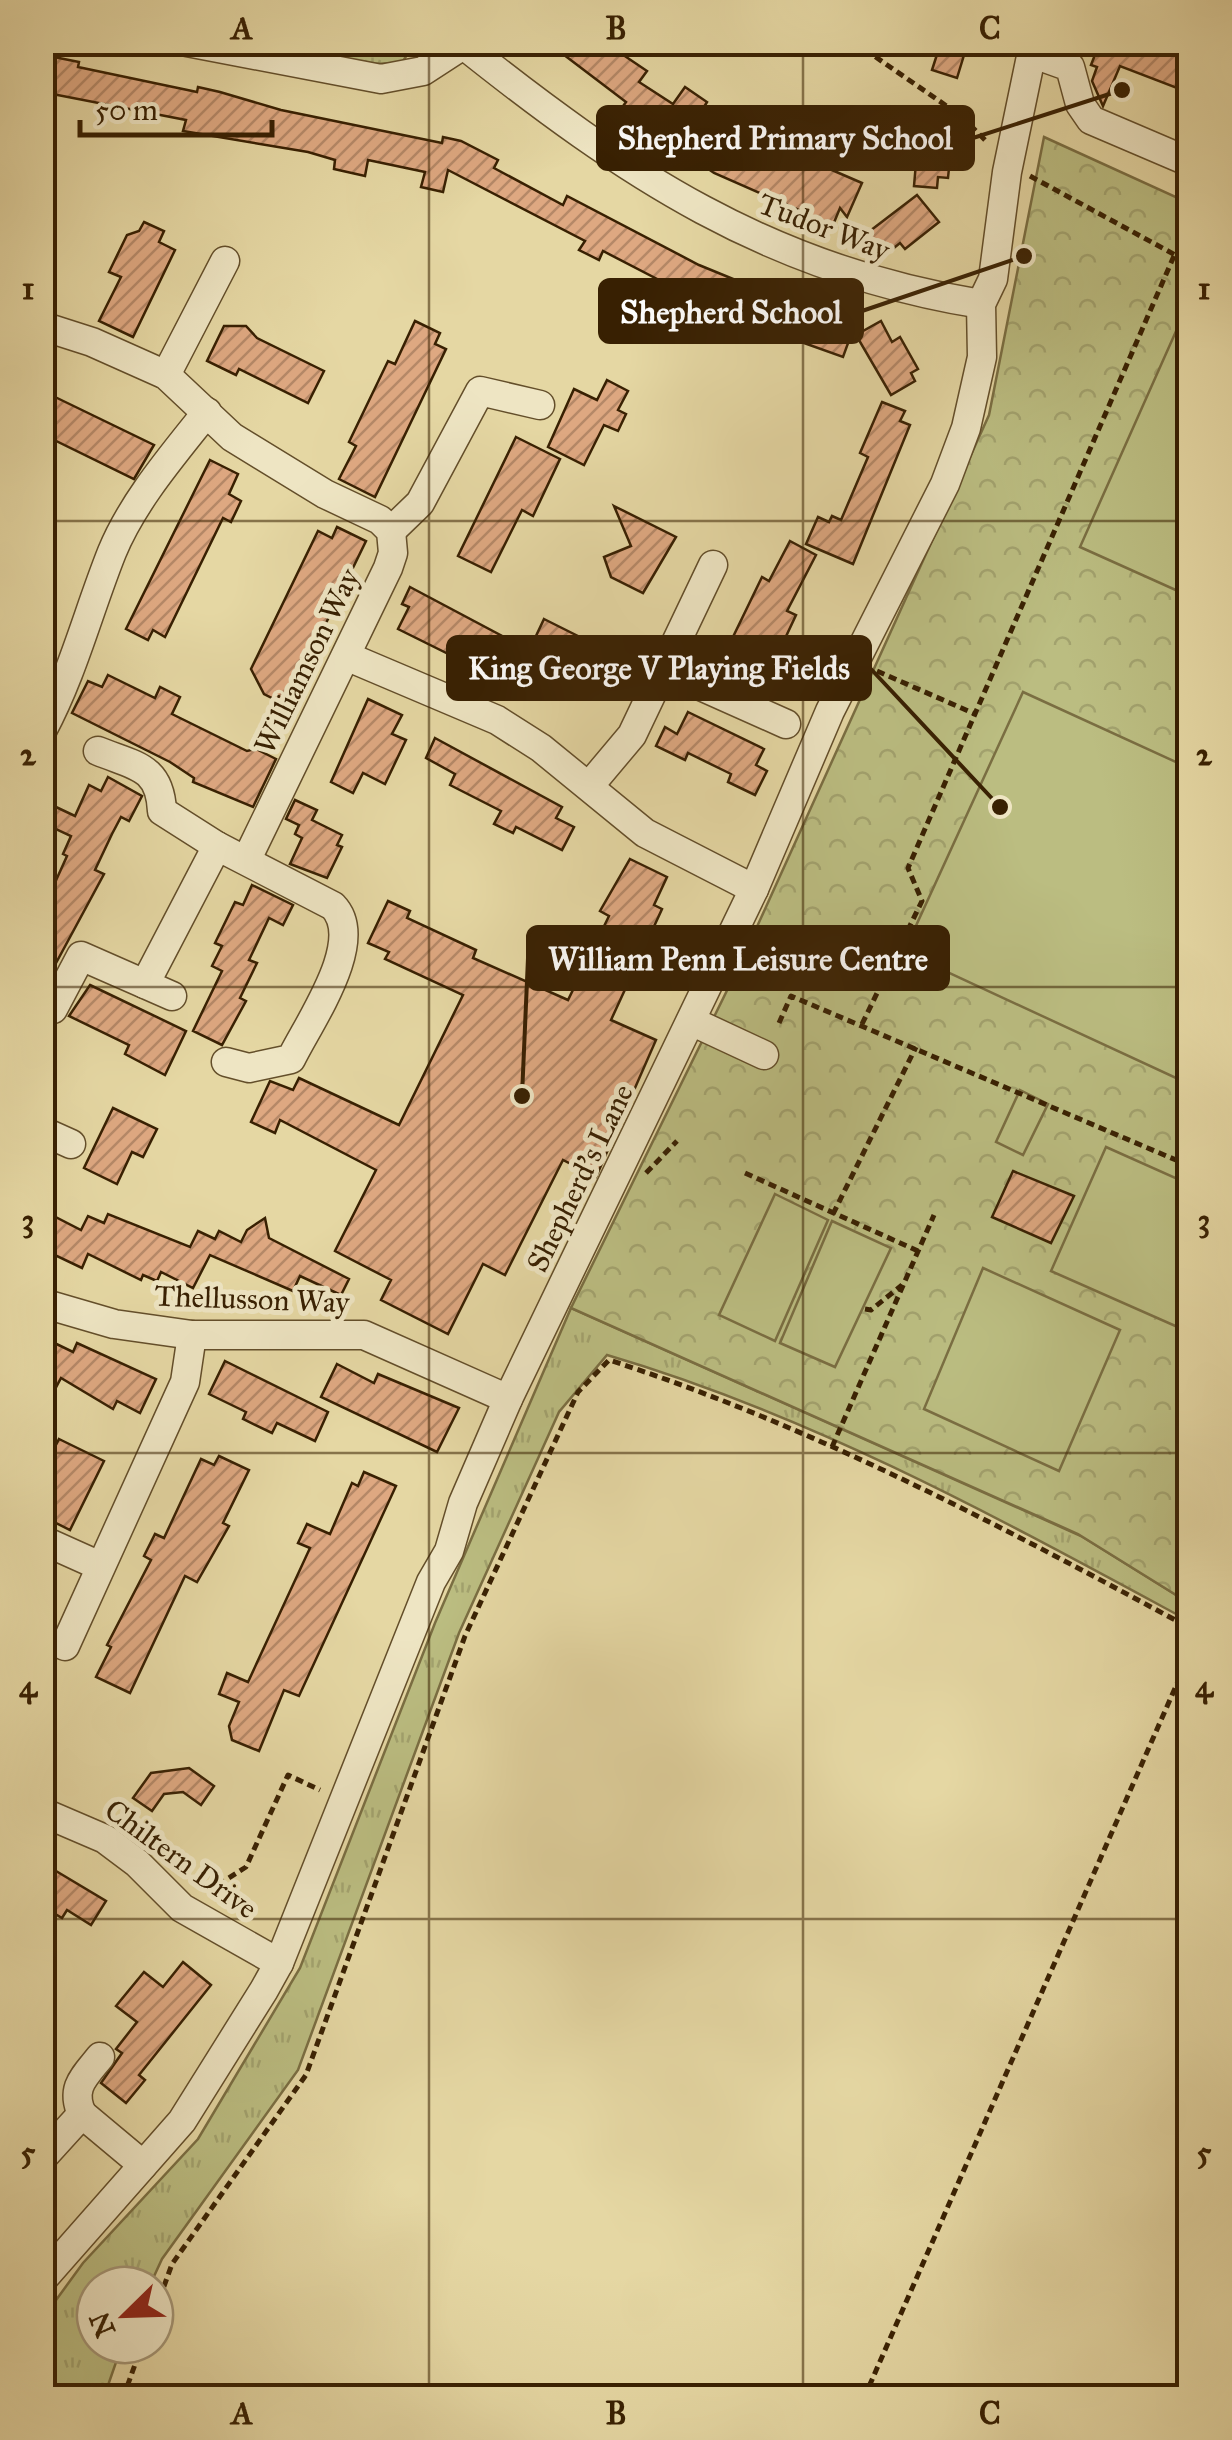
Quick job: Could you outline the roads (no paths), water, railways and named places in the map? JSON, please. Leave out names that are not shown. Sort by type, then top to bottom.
[{"type":"street","points":[[187,42],[381,79],[423,71],[462,44]]},
{"type":"street","name":"Tudor Way","points":[[462,44],[560,121],[701,212],[835,272],[915,294],[982,304]]},
{"type":"street","points":[[1032,48],[1070,67],[1080,104],[1091,120],[1186,161]]},
{"type":"street","name":"Shepherd's Lane","points":[[42,2280],[182,2121],[222,2063],[245,2014],[279,1964],[341,1800],[430,1582],[450,1551],[463,1504],[508,1399],[754,889],[855,660],[945,484],[966,428],[982,357],[982,304],[993,279],[1007,172],[1032,48]]},
{"type":"street","points":[[166,375],[225,261]]},
{"type":"street","points":[[42,326],[92,342],[166,375],[232,437],[325,494],[380,520],[391,531],[420,503],[480,391],[540,405]]},
{"type":"street","points":[[42,731],[82,645],[113,550],[162,469],[207,412]]},
{"type":"street","name":"Williamson Way","points":[[247,860],[388,568],[393,553],[391,531]]},
{"type":"street","points":[[590,786],[632,736],[713,565]]},
{"type":"street","points":[[346,656],[498,720],[590,786],[646,833],[754,889]]},
{"type":"street","points":[[665,670],[786,724]]},
{"type":"street","points":[[98,751],[154,777],[161,788],[162,812],[332,906],[346,935],[319,1004],[290,1058],[250,1068],[226,1062]]},
{"type":"street","points":[[145,984],[218,846]]},
{"type":"street","points":[[54,1009],[81,956],[172,996]]},
{"type":"street","points":[[691,1021],[764,1055]]},
{"type":"street","points":[[42,1131],[71,1144]]},
{"type":"street","name":"Thellusson Way","points":[[42,1303],[114,1324],[192,1336],[364,1335],[508,1399]]},
{"type":"street","points":[[65,1646],[185,1382],[192,1336]]},
{"type":"street","points":[[42,1540],[100,1566]]},
{"type":"street","name":"Chiltern Drive","points":[[42,1812],[104,1839],[137,1863],[182,1908],[279,1964]]},
{"type":"street","points":[[100,2057],[77,2085],[75,2099],[82,2114],[143,2165]]},
{"type":"street","points":[[42,2158],[82,2114]]},
{"type":"place","name":"Shepherd Primary School","points":[[1122,90]]},
{"type":"place","name":"Shepherd School","points":[[1024,256]]},
{"type":"place","name":"King George V Playing Fields","points":[[1000,807]]},
{"type":"place","name":"William Penn Leisure Centre","points":[[522,1096]]}]
